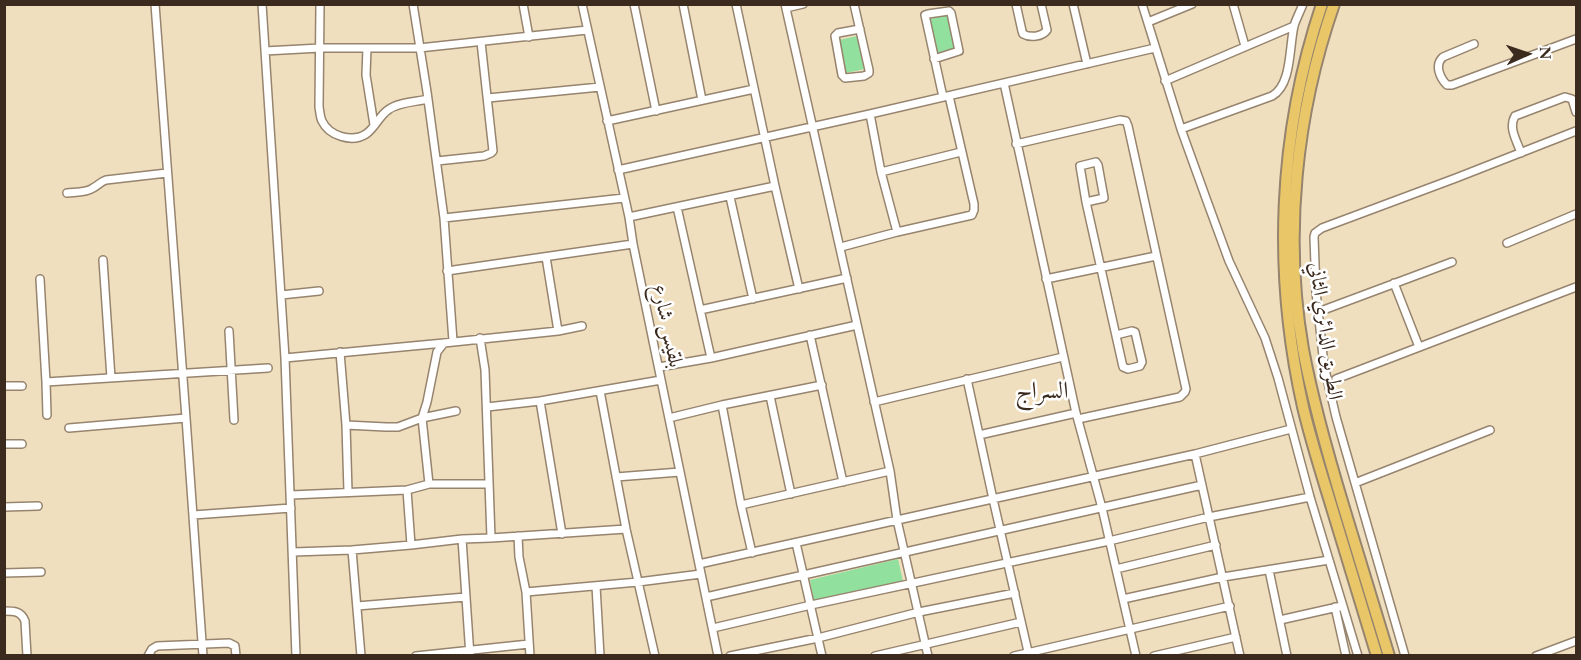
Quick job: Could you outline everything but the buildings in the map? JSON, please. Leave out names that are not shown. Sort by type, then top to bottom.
[{"type":"highway","name":"الطريق الدائري الثاني","points":[[1322,4],[1296,102],[1287,156],[1283,247],[1285,295],[1292,349],[1304,410],[1377,656]]},
{"type":"highway","name":"الطريق الدائري الثاني","points":[[1334,4],[1321,44],[1306,108],[1299,160],[1294,251],[1296,296],[1314,407],[1389,656]]},
{"type":"street","points":[[155,4],[203,656]]},
{"type":"street","points":[[262,4],[285,357],[296,656]]},
{"type":"street","points":[[320,4],[319,107],[321,120],[326,128],[341,136],[352,138],[362,136],[395,106],[428,99]]},
{"type":"street","points":[[413,4],[444,218],[453,341]]},
{"type":"street","points":[[524,4],[529,37]]},
{"type":"street","name":"بلقيس شارع","points":[[582,4],[629,217],[718,656]]},
{"type":"street","points":[[634,4],[656,111]]},
{"type":"street","points":[[682,4],[702,100]]},
{"type":"street","points":[[736,4],[799,289]]},
{"type":"street","points":[[803,4],[786,6],[890,471],[897,520],[928,656]]},
{"type":"street","points":[[854,4],[860,29],[869,73],[845,78],[842,75],[835,36],[838,33],[860,29]]},
{"type":"street","points":[[1016,4],[1023,34],[1029,37],[1042,35],[1047,30],[1041,4]]},
{"type":"street","points":[[1073,4],[1087,64]]},
{"type":"street","points":[[1142,4],[1181,129],[1229,261],[1265,338],[1278,378],[1329,560],[1339,606],[1346,656]]},
{"type":"street","points":[[1148,22],[1192,4]]},
{"type":"street","points":[[1233,4],[1245,46]]},
{"type":"street","points":[[1181,129],[1277,93],[1281,89],[1285,80],[1294,26],[1303,4]]},
{"type":"street","points":[[841,247],[972,215],[974,204],[934,59],[926,15],[949,11],[959,51],[934,59]]},
{"type":"street","points":[[1165,81],[1294,26]]},
{"type":"street","points":[[266,51],[320,48],[419,48],[587,30]]},
{"type":"street","points":[[1474,44],[1439,60],[1439,72],[1447,85],[1576,39]]},
{"type":"street","points":[[436,161],[484,156],[491,153],[493,148],[481,42]]},
{"type":"street","points":[[367,48],[366,75],[374,125]]},
{"type":"street","points":[[618,170],[1155,48]]},
{"type":"street","points":[[1004,82],[1063,357],[1102,508],[1136,656]]},
{"type":"street","points":[[488,98],[600,87]]},
{"type":"street","points":[[607,121],[754,89]]},
{"type":"street","points":[[1521,153],[1512,127],[1515,116],[1565,97],[1572,99],[1576,112]]},
{"type":"street","points":[[870,114],[881,172],[897,232]]},
{"type":"street","points":[[980,435],[1180,397],[1185,392],[1126,121],[1120,120],[1016,144]]},
{"type":"street","points":[[1405,656],[1336,417],[1324,365],[1316,292],[1314,237],[1318,230],[1576,131]]},
{"type":"street","points":[[881,172],[961,152]]},
{"type":"street","points":[[1086,202],[1104,198],[1096,162],[1080,166],[1086,202],[1100,267],[1123,367],[1128,369],[1140,366],[1141,360],[1135,332],[1116,334]]},
{"type":"street","points":[[67,193],[93,189],[102,180],[167,173]]},
{"type":"street","points":[[629,217],[775,186]]},
{"type":"street","points":[[730,197],[753,299]]},
{"type":"street","points":[[444,218],[624,198]]},
{"type":"street","points":[[677,207],[711,358]]},
{"type":"street","points":[[1507,243],[1576,214]]},
{"type":"street","points":[[447,271],[633,244]]},
{"type":"street","points":[[1046,279],[1156,256]]},
{"type":"street","points":[[546,257],[558,331]]},
{"type":"street","points":[[103,260],[111,378]]},
{"type":"street","points":[[1318,312],[1452,262]]},
{"type":"street","points":[[40,279],[47,415]]},
{"type":"street","points":[[700,310],[847,279]]},
{"type":"street","points":[[1394,283],[1419,347]]},
{"type":"street","points":[[1336,379],[1576,287]]},
{"type":"street","points":[[281,295],[319,291]]},
{"type":"street","points":[[659,368],[857,325]]},
{"type":"street","points":[[285,357],[444,343],[558,331],[582,326]]},
{"type":"street","points":[[229,331],[234,420]]},
{"type":"street","points":[[810,335],[843,482]]},
{"type":"street","points":[[480,338],[485,369],[491,538]]},
{"type":"street","points":[[429,484],[422,418],[428,402],[436,352],[444,343]]},
{"type":"street","points":[[340,352],[346,425],[348,492]]},
{"type":"street","points":[[874,402],[1063,357]]},
{"type":"street","points":[[46,382],[268,368]]},
{"type":"street","points":[[967,379],[1029,654]]},
{"type":"street","points":[[487,407],[540,401],[661,380]]},
{"type":"street","points":[[669,418],[822,385]]},
{"type":"street","points":[[4,386],[22,386]]},
{"type":"street","points":[[600,391],[626,529],[655,656]]},
{"type":"street","points":[[770,396],[791,494]]},
{"type":"street","points":[[540,401],[562,534]]},
{"type":"street","points":[[722,405],[752,553]]},
{"type":"street","points":[[346,425],[398,427],[422,418],[456,411]]},
{"type":"street","points":[[69,428],[186,418]]},
{"type":"street","points":[[699,564],[1195,454],[1291,429]]},
{"type":"street","points":[[1355,483],[1490,430]]},
{"type":"street","points":[[4,444],[22,444]]},
{"type":"street","points":[[1195,454],[1240,656]]},
{"type":"street","points":[[741,505],[890,471]]},
{"type":"street","points":[[616,477],[680,472]]},
{"type":"street","points":[[291,495],[406,490],[429,484],[489,484]]},
{"type":"street","points":[[706,597],[1202,485]]},
{"type":"street","points":[[406,490],[411,545]]},
{"type":"street","points":[[712,628],[1209,517],[1310,497]]},
{"type":"street","points":[[4,507],[39,506]]},
{"type":"street","points":[[193,515],[291,508]]},
{"type":"street","points":[[293,552],[352,550],[462,539],[626,529]]},
{"type":"street","points":[[518,536],[519,556],[526,592],[530,656]]},
{"type":"street","points":[[462,539],[470,653]]},
{"type":"street","points":[[796,543],[822,656]]},
{"type":"street","points":[[1116,569],[1216,545]]},
{"type":"street","points":[[352,550],[361,656]]},
{"type":"street","points":[[1123,599],[1223,577],[1329,560]]},
{"type":"street","points":[[1269,570],[1287,656]]},
{"type":"street","points":[[4,573],[40,572]]},
{"type":"street","points":[[526,592],[701,574]]},
{"type":"street","points":[[596,586],[600,656]]},
{"type":"street","points":[[730,656],[818,638],[919,612],[1015,593]]},
{"type":"street","points":[[357,606],[466,597]]},
{"type":"street","points":[[1014,656],[1230,606]]},
{"type":"street","points":[[1280,620],[1339,606]]},
{"type":"street","points":[[1339,606],[1358,656]]},
{"type":"street","points":[[4,611],[17,612],[23,616],[27,656]]},
{"type":"street","points":[[875,656],[1021,622]]},
{"type":"street","points":[[1154,656],[1236,638]]},
{"type":"street","points":[[1536,656],[1576,641]]},
{"type":"street","points":[[148,656],[156,646],[202,644],[232,644],[235,646],[236,656]]},
{"type":"street","points":[[416,656],[470,653],[529,644]]},
{"type":"green space","points":[[948,15],[956,48],[937,53],[930,19]]},
{"type":"green space","points":[[857,36],[865,69],[846,73],[839,40]]},
{"type":"green space","points":[[898,559],[903,581],[814,601],[810,580]]},
{"type":"district","name":"السراج","points":[[1042,391]]}]
